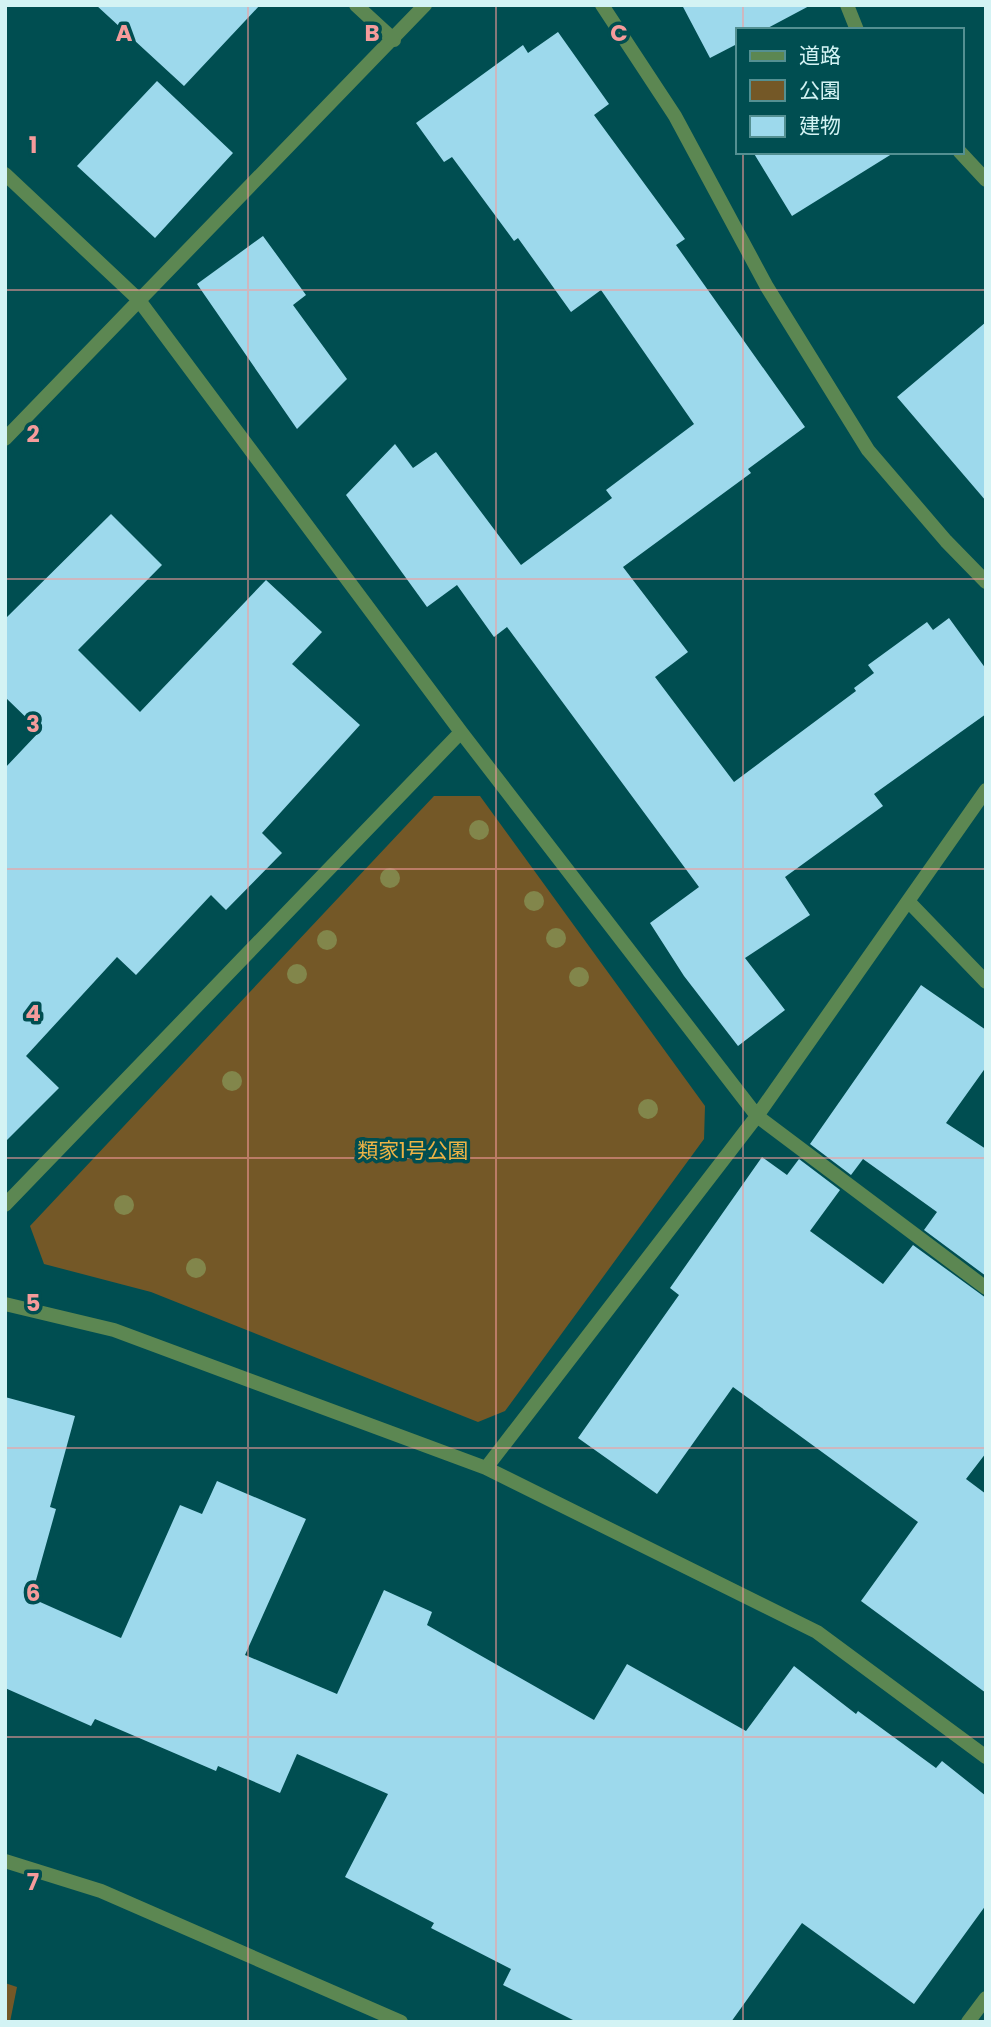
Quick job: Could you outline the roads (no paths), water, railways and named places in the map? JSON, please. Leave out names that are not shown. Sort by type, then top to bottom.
[{"type":"street","points":[[356,5],[394,40]]},
{"type":"street","points":[[5,439],[425,5]]},
{"type":"street","points":[[602,5],[675,116],[767,287],[868,450],[946,541],[986,582]]},
{"type":"street","points":[[847,5],[856,28]]},
{"type":"street","points":[[962,154],[986,180]]},
{"type":"street","points":[[5,174],[138,299],[461,732],[757,1116],[986,1289]]},
{"type":"street","points":[[5,1205],[461,732]]},
{"type":"street","points":[[486,1468],[757,1116],[986,790]]},
{"type":"street","points":[[908,901],[986,982]]},
{"type":"street","points":[[5,1304],[114,1331],[486,1468],[817,1632],[986,1757]]},
{"type":"street","points":[[5,1861],[101,1891],[401,2022]]},
{"type":"street","points":[[968,2022],[986,1998]]},
{"type":"park label","name":"類家1号公園","points":[[413,1150]]}]
